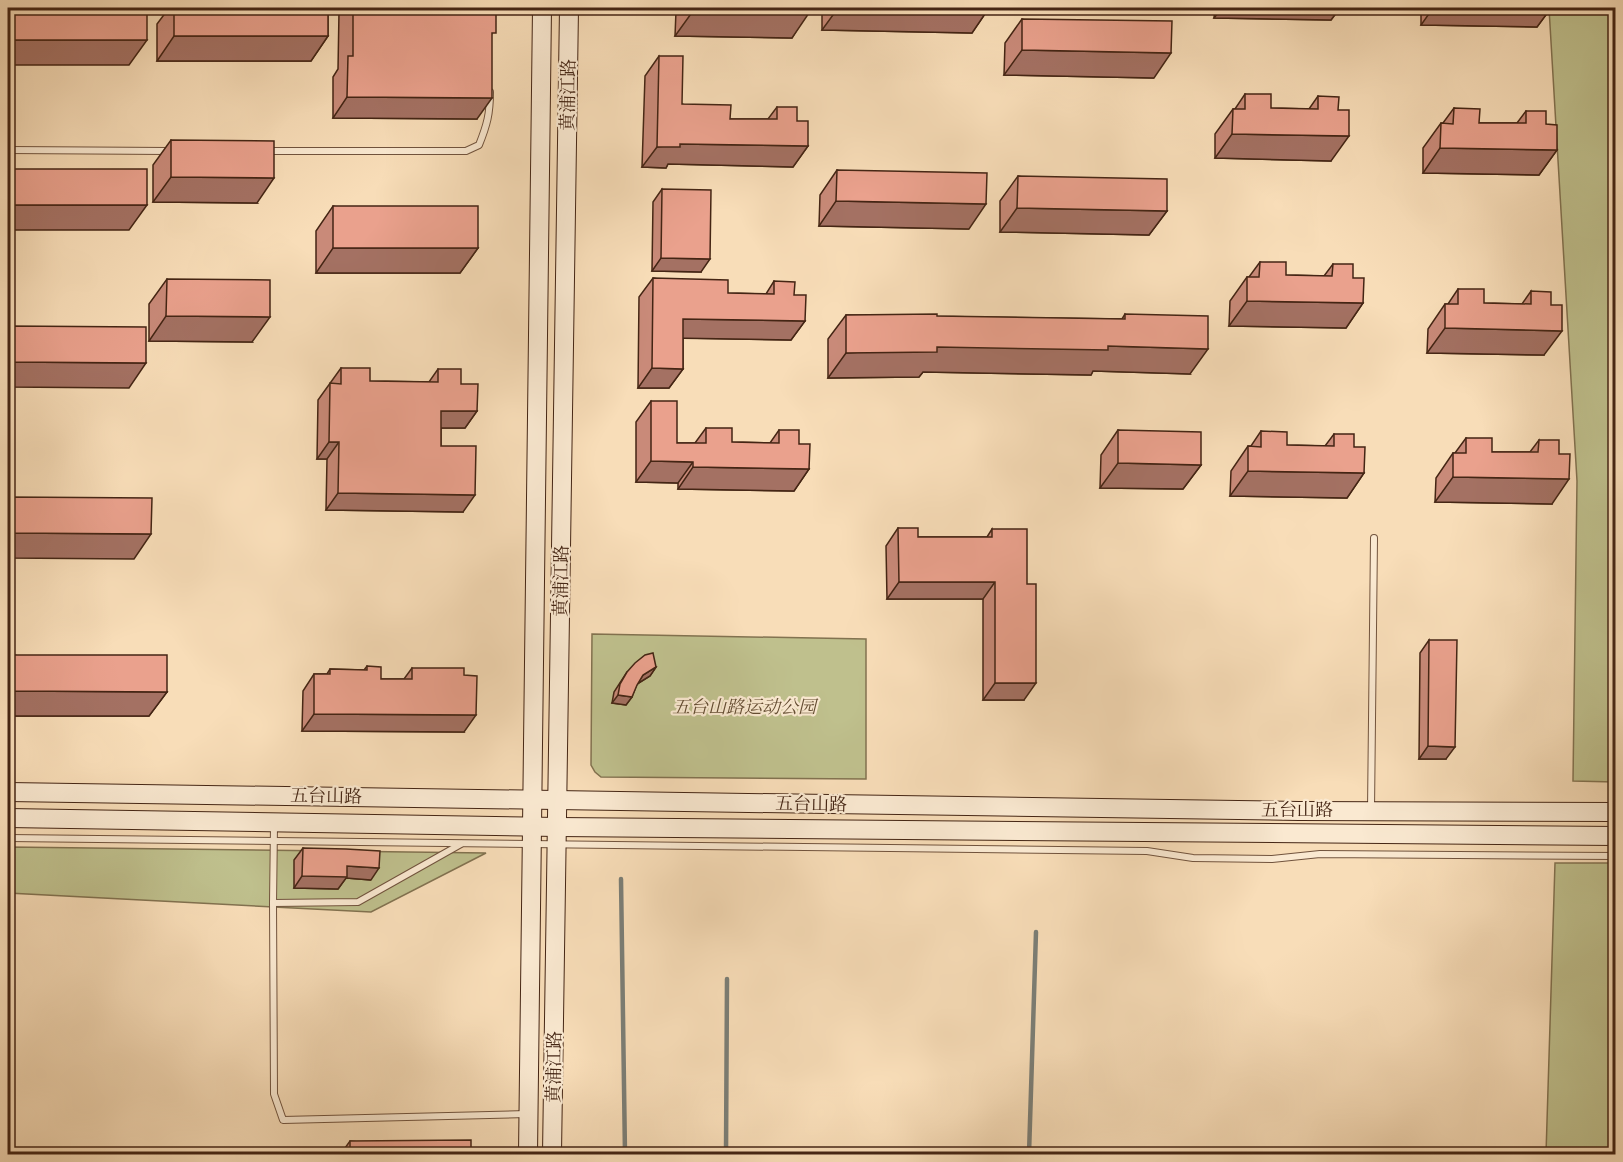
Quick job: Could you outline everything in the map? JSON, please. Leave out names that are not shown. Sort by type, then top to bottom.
[{"type":"main road","name":"黄浦江路","points":[[528,1155],[542,8]]},
{"type":"main road","name":"黄浦江路","points":[[552,1155],[569,8]]},
{"type":"main road","name":"五台山路","points":[[8,792],[1371,811],[1616,812]]},
{"type":"main road","name":"五台山路","points":[[8,818],[274,822],[558,835],[1616,836]]},
{"type":"lane","points":[[255,151],[466,151],[479,145],[485,130],[490,113],[490,90]]},
{"type":"lane","points":[[8,150],[172,151]]},
{"type":"lane","points":[[1371,811],[1374,538]]},
{"type":"lane","points":[[274,822],[274,1094],[283,1120],[529,1113]]},
{"type":"lane","points":[[8,838],[462,844],[531,834]]},
{"type":"lane","points":[[558,835],[1147,851],[1215,859],[1272,859],[1320,854],[1616,856]]},
{"type":"lane","points":[[273,903],[358,902],[462,844]]},
{"type":"green space","points":[[1549,8],[1615,8],[1615,782],[1573,781],[1577,481]]},
{"type":"green space","name":"五台山路运动公园","points":[[592,634],[866,639],[866,779],[601,777],[591,765]]},
{"type":"green space","points":[[8,847],[486,853],[371,912],[8,893]]},
{"type":"green space","points":[[1555,863],[1615,863],[1615,1154],[1546,1154]]},
{"type":"building","points":[[8,8],[147,8],[147,40],[8,40]]},
{"type":"building","points":[[174,8],[328,8],[328,36],[174,36]]},
{"type":"building","points":[[353,8],[496,8],[496,33],[492,33],[492,98],[347,97],[348,56],[353,56]]},
{"type":"building","points":[[693,8],[810,8],[809,13],[693,11]]},
{"type":"building","points":[[1022,19],[1172,21],[1171,53],[1022,50]]},
{"type":"building","points":[[659,56],[683,56],[682,104],[731,105],[730,119],[777,119],[777,107],[797,107],[797,121],[808,121],[808,146],[680,144],[680,147],[657,147]]},
{"type":"building","points":[[1245,94],[1271,94],[1271,108],[1318,109],[1318,96],[1339,97],[1338,110],[1349,110],[1349,136],[1232,134],[1233,109],[1245,109]]},
{"type":"building","points":[[1454,108],[1480,109],[1479,123],[1526,123],[1526,111],[1546,111],[1546,124],[1557,125],[1557,150],[1440,148],[1441,123],[1453,124]]},
{"type":"building","points":[[171,140],[274,141],[274,178],[171,177]]},
{"type":"building","points":[[8,169],[147,169],[147,205],[8,205]]},
{"type":"building","points":[[837,170],[987,173],[986,204],[836,201]]},
{"type":"building","points":[[1018,176],[1167,179],[1167,211],[1017,208]]},
{"type":"building","points":[[662,189],[711,190],[710,259],[661,258]]},
{"type":"building","points":[[333,206],[478,206],[478,248],[333,248]]},
{"type":"building","points":[[1260,262],[1286,262],[1286,275],[1332,276],[1333,264],[1353,264],[1353,278],[1364,278],[1363,303],[1247,301],[1247,277],[1259,277]]},
{"type":"building","points":[[653,278],[728,280],[728,293],[774,294],[774,281],[795,282],[794,295],[806,295],[805,321],[683,319],[683,369],[652,368]]},
{"type":"building","points":[[167,279],[270,280],[270,317],[166,316]]},
{"type":"building","points":[[1458,289],[1484,289],[1484,303],[1531,304],[1531,291],[1551,292],[1551,305],[1562,305],[1562,331],[1445,328],[1445,304],[1458,304]]},
{"type":"building","points":[[937,314],[937,316],[1125,319],[1125,314],[1208,316],[1208,349],[1108,346],[1108,350],[937,347],[937,352],[846,353],[846,315]]},
{"type":"building","points":[[8,326],[146,327],[146,363],[8,362]]},
{"type":"building","points":[[341,368],[370,368],[370,381],[438,382],[438,369],[461,369],[461,384],[478,384],[477,411],[441,411],[441,446],[476,446],[475,495],[338,493],[339,442],[329,442],[330,383],[341,384]]},
{"type":"building","points":[[651,401],[677,401],[677,443],[706,443],[706,428],[732,428],[732,442],[779,443],[779,430],[799,430],[799,444],[810,444],[809,469],[693,467],[693,462],[651,461]]},
{"type":"building","points":[[1118,430],[1201,432],[1201,465],[1118,463]]},
{"type":"building","points":[[1261,431],[1287,432],[1287,445],[1334,446],[1334,434],[1354,434],[1354,447],[1365,447],[1364,473],[1248,471],[1248,446],[1261,447]]},
{"type":"building","points":[[1466,438],[1492,438],[1492,452],[1538,452],[1539,440],[1559,440],[1559,454],[1570,454],[1569,479],[1453,477],[1453,453],[1466,453]]},
{"type":"building","points":[[8,497],[152,498],[151,534],[8,533]]},
{"type":"building","points":[[898,528],[918,528],[918,537],[992,537],[992,529],[1027,529],[1027,584],[1036,584],[1036,683],[995,683],[995,582],[899,582]]},
{"type":"building","points":[[1429,640],[1457,640],[1455,747],[1428,746]]},
{"type":"building","points":[[653,653],[656,667],[643,675],[632,697],[618,695],[620,684],[627,672],[645,655]]},
{"type":"building","points":[[14,655],[167,655],[167,692],[13,691]]},
{"type":"building","points":[[367,666],[381,667],[381,679],[412,679],[412,668],[464,668],[464,675],[477,676],[476,715],[314,714],[314,674],[330,674],[330,669],[367,670]]},
{"type":"building","points":[[303,848],[380,851],[379,868],[347,866],[347,877],[302,876]]},
{"type":"building","points":[[471,1140],[471,1155],[350,1155],[350,1141]]},
{"type":"waterway","points":[[621,879],[625,1154]]},
{"type":"waterway","points":[[1029,1154],[1036,932]]},
{"type":"waterway","points":[[726,1154],[727,979]]}]
